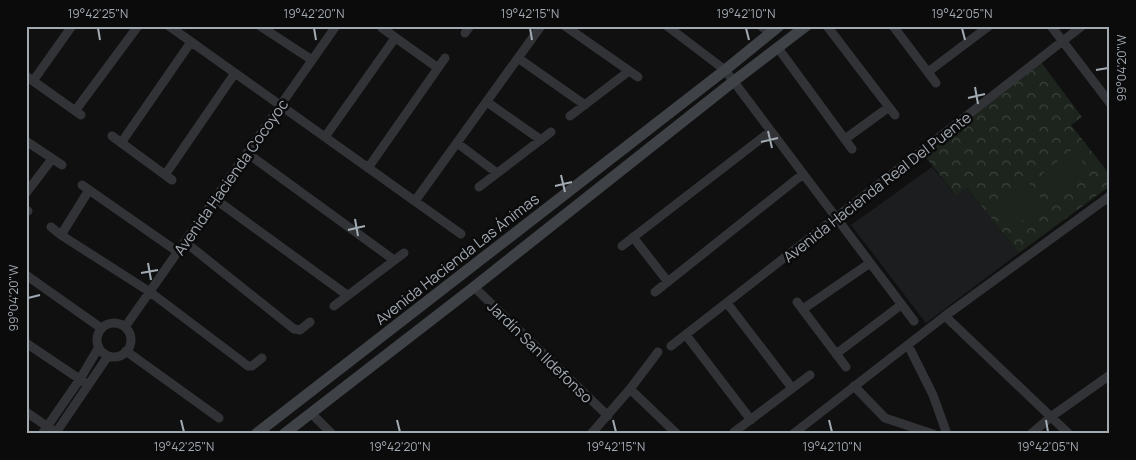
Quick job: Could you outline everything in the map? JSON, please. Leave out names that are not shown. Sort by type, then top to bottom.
[{"type":"street","points":[[72,26],[30,78],[78,113],[138,26]]},
{"type":"street","points":[[169,26],[460,234]]},
{"type":"street","points":[[260,26],[312,60]]},
{"type":"street","name":"Avenida Hacienda Cocoyoc","points":[[125,327],[336,26]]},
{"type":"street","points":[[415,201],[540,26]]},
{"type":"street","points":[[566,26],[638,77]]},
{"type":"street","points":[[284,434],[806,26]]},
{"type":"street","points":[[827,26],[892,111],[845,140]]},
{"type":"street","points":[[928,72],[989,26]]},
{"type":"street","points":[[1050,26],[1110,103]]},
{"type":"street","name":"Avenida Hacienda Real Del Puente","points":[[671,346],[1082,26]]},
{"type":"street","points":[[668,27],[725,70],[914,321]]},
{"type":"street","points":[[382,28],[438,68]]},
{"type":"street","points":[[898,28],[936,83]]},
{"type":"street","name":"Avenida Hacienda Las Ánimas","points":[[256,434],[725,70],[770,29]]},
{"type":"street","points":[[325,137],[395,38]]},
{"type":"street","points":[[121,143],[191,42]]},
{"type":"street","points":[[778,48],[852,149]]},
{"type":"street","points":[[368,168],[445,58]]},
{"type":"street","points":[[518,58],[585,105]]},
{"type":"street","points":[[570,116],[629,71]]},
{"type":"street","points":[[112,136],[169,178],[235,73]]},
{"type":"street","points":[[487,102],[540,140]]},
{"type":"street","points":[[622,246],[771,131]]},
{"type":"street","points":[[479,187],[551,132]]},
{"type":"street","points":[[26,141],[62,165]]},
{"type":"street","points":[[457,143],[497,173]]},
{"type":"street","points":[[247,153],[394,260]]},
{"type":"street","points":[[26,194],[52,159]]},
{"type":"street","points":[[656,292],[803,174]]},
{"type":"street","points":[[61,235],[86,187],[178,252]]},
{"type":"street","points":[[793,434],[945,316],[1110,196]]},
{"type":"street","points":[[215,199],[347,295]]},
{"type":"street","points":[[51,227],[150,292],[248,366],[252,366],[262,358]]},
{"type":"street","points":[[633,237],[668,282]]},
{"type":"street","points":[[185,242],[294,329],[300,330],[310,322]]},
{"type":"street","points":[[334,306],[404,253]]},
{"type":"street","points":[[846,367],[800,306],[870,263]]},
{"type":"street","points":[[26,275],[102,328]]},
{"type":"street","name":"Jardín San Ildefonso","points":[[474,287],[608,416]]},
{"type":"street","points":[[727,303],[792,388]]},
{"type":"street","points":[[836,354],[901,305]]},
{"type":"street","points":[[945,316],[1069,434]]},
{"type":"street","points":[[113,323],[125,327],[131,339],[130,346],[126,351],[121,355],[115,356],[108,356],[102,352],[97,340],[102,328],[107,324],[113,323]]},
{"type":"street","points":[[686,335],[751,420]]},
{"type":"street","points":[[26,344],[88,386]]},
{"type":"street","points":[[908,345],[933,395],[947,434]]},
{"type":"street","points":[[44,430],[80,379],[99,347]]},
{"type":"street","points":[[126,351],[219,418]]},
{"type":"street","points":[[595,433],[658,352]]},
{"type":"street","points":[[26,412],[44,430],[57,433],[108,356]]},
{"type":"street","points":[[734,432],[810,375]]},
{"type":"street","points":[[1031,434],[1052,416],[1110,375]]},
{"type":"street","points":[[854,386],[885,418],[933,434]]},
{"type":"street","points":[[630,389],[677,434]]},
{"type":"street","points":[[311,413],[332,434]]},
{"type":"shaded area","points":[[932,167],[956,196],[967,188],[1019,253],[926,323],[851,225]]},
{"type":"green space","points":[[1041,62],[1082,117],[1071,125],[1110,175],[1110,186],[1019,253],[967,188],[956,196],[924,155]]},
{"type":"green space","points":[[1073,149],[1088,169],[1057,193],[1042,174]]},
{"type":"green space","points":[[1029,183],[1045,203],[1013,227],[998,208]]}]
